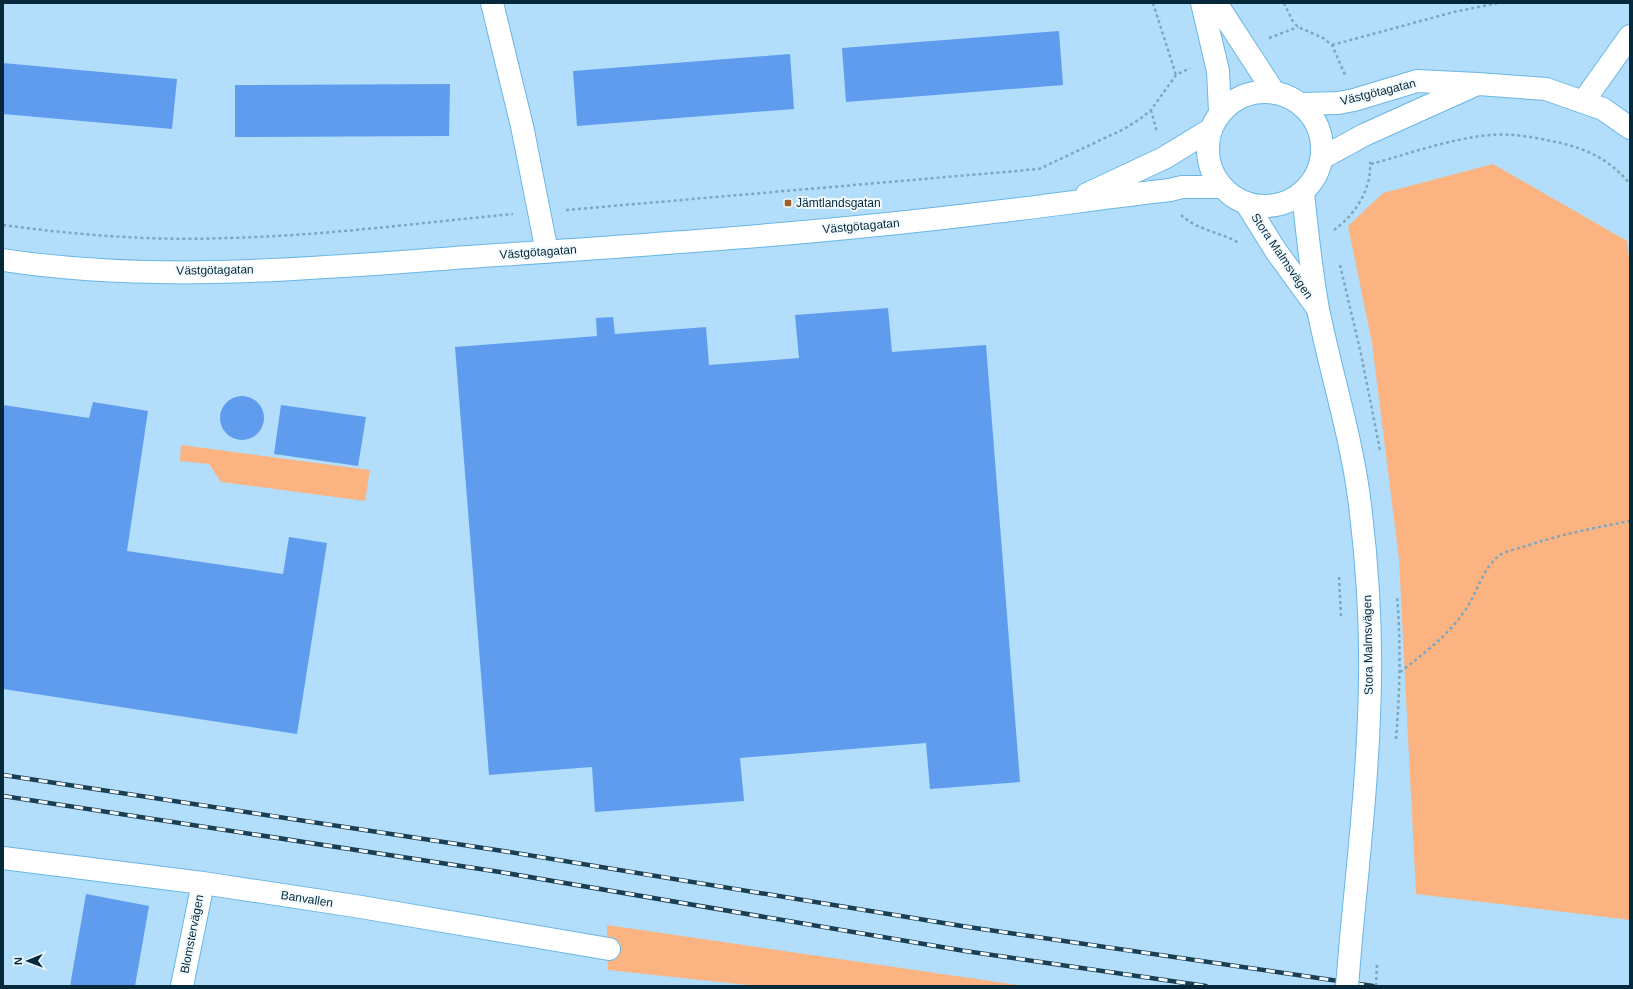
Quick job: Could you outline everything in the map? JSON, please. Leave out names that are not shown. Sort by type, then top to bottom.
[{"type":"street","points":[[492,3],[522,126],[547,252]]},
{"type":"street","points":[[1202,3],[1218,71],[1215,121],[1207,149],[1214,175],[1221,186],[1237,199],[1246,203],[1266,206],[1282,204],[1303,193],[1315,177],[1322,158],[1321,134],[1314,120],[1302,104],[1274,92],[1254,92],[1227,105],[1215,121]]},
{"type":"street","points":[[1216,3],[1274,92]]},
{"type":"street","points":[[1583,102],[1630,36]]},
{"type":"street","name":"Västgötagatan","points":[[1302,104],[1338,103],[1354,100],[1417,81],[1478,84],[1546,89],[1603,109],[1630,128]]},
{"type":"street","name":"Västgötagatan","points":[[1322,158],[1364,135],[1478,84]]},
{"type":"street","name":"Västgötagatan","points":[[1072,201],[1164,158],[1215,121]]},
{"type":"street","name":"Västgötagatan","points":[[3,260],[133,271],[221,271],[314,268],[733,238],[970,215],[1072,201],[1170,190],[1182,187],[1221,186]]},
{"type":"street","name":"Stora Malmsvägen","points":[[1303,193],[1307,240],[1318,309],[1343,411],[1360,504],[1367,588],[1370,678],[1365,783],[1347,986]]},
{"type":"street","name":"Stora Malmsvägen","points":[[1246,203],[1276,251],[1318,309]]},
{"type":"street","name":"Banvallen","points":[[3,858],[203,883],[355,906],[609,949]]},
{"type":"street","name":"Blomstervägen","points":[[182,986],[203,883]]},
{"type":"path","points":[[3,225],[116,237],[228,238],[354,229],[1039,169],[1124,129],[1140,119],[1151,110],[1176,75],[1153,3]]},
{"type":"path","points":[[1284,3],[1292,20],[1298,27],[1323,38],[1332,45],[1339,58],[1354,100]]},
{"type":"path","points":[[1332,45],[1454,12],[1498,3]]},
{"type":"path","points":[[1332,232],[1345,222],[1363,196],[1369,178],[1371,164],[1481,136],[1512,135],[1545,140],[1575,147],[1600,156],[1621,173],[1630,184]]},
{"type":"path","points":[[1186,219],[1194,225],[1226,236],[1243,246]]},
{"type":"path","points":[[1400,672],[1436,644],[1453,626],[1468,605],[1489,565],[1502,554],[1577,532],[1630,521]]},
{"type":"path","points":[[1338,574],[1341,619]]},
{"type":"shaded area","points":[[1493,164],[1627,241],[1630,266],[1630,920],[1416,894],[1399,559],[1372,343],[1348,226],[1383,193]]},
{"type":"shaded area","points":[[181,445],[370,470],[365,501],[221,482],[209,464],[180,461]]},
{"type":"shaded area","points":[[607,925],[1024,986],[757,986],[608,970]]},
{"type":"building","points":[[1059,31],[1063,85],[846,102],[842,48]]},
{"type":"building","points":[[790,54],[794,109],[577,126],[573,71]]},
{"type":"building","points":[[3,63],[177,79],[172,129],[3,114]]},
{"type":"building","points":[[450,84],[449,136],[235,137],[235,85]]},
{"type":"building","points":[[888,308],[892,352],[986,345],[1020,782],[930,789],[926,743],[740,758],[744,801],[595,812],[592,767],[489,775],[455,347],[597,336],[596,318],[613,317],[615,334],[706,327],[709,365],[799,358],[795,315]]},
{"type":"building","points":[[242,396],[254,400],[260,406],[264,418],[260,430],[254,436],[242,440],[230,436],[224,430],[220,418],[224,406],[230,400]]},
{"type":"building","points":[[93,402],[148,411],[127,551],[283,574],[289,537],[327,543],[297,734],[3,689],[3,405],[89,418]]},
{"type":"building","points":[[281,405],[366,417],[358,466],[274,454]]},
{"type":"building","points":[[86,894],[149,906],[135,986],[70,986]]},
{"type":"railway","points":[[3,775],[503,851],[968,927],[1373,986]]},
{"type":"railway","points":[[3,796],[500,872],[965,951],[1206,986]]},
{"type":"place","name":"Jämtlandsgatan","points":[[788,203]]}]
